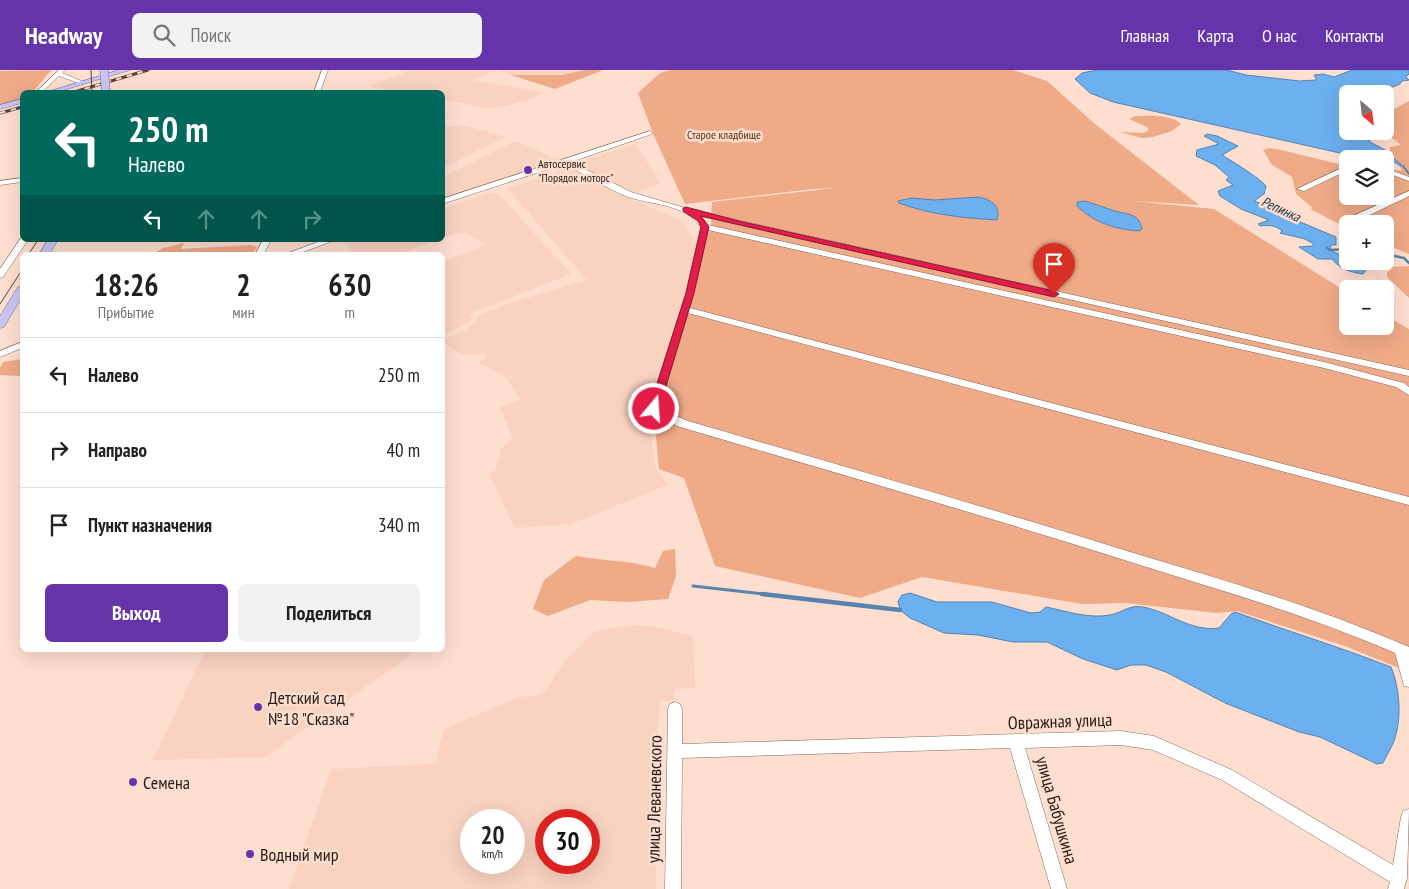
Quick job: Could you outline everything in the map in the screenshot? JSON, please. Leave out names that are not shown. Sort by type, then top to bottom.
[{"type":"main road","points":[[104,70],[106,90]]},
{"type":"main road","points":[[58,90],[127,70]]},
{"type":"main road","points":[[0,107],[20,102]]},
{"type":"main road","points":[[0,325],[20,292]]},
{"type":"street","points":[[318,90],[325,70]]},
{"type":"street","points":[[41,90],[60,72],[83,83]]},
{"type":"street","points":[[445,201],[650,133]]},
{"type":"street","points":[[566,162],[629,194],[738,223],[1409,373]]},
{"type":"street","points":[[1301,190],[1339,171]]},
{"type":"street","points":[[1394,174],[1407,179]]},
{"type":"street","points":[[1407,179],[1403,179],[1402,182],[1409,188]]},
{"type":"street","points":[[0,183],[20,180]]},
{"type":"street","points":[[1362,215],[1409,193]]},
{"type":"street","points":[[686,209],[701,219],[705,227],[690,293],[654,409],[656,413],[684,424],[1036,528],[1214,583],[1368,635],[1405,652],[1409,681]]},
{"type":"street","points":[[705,227],[1324,365],[1400,384],[1409,392]]},
{"type":"street","points":[[0,275],[23,242]]},
{"type":"street","points":[[296,252],[326,242]]},
{"type":"street","points":[[690,311],[1409,501]]},
{"type":"street","points":[[0,354],[20,346]]},
{"type":"street","name":"улица Леваневского","points":[[673,889],[675,709]]},
{"type":"street","name":"Овражная улица","points":[[675,751],[1121,738],[1154,743],[1227,775],[1397,884]]},
{"type":"street","name":"улица Бабушкина","points":[[1016,742],[1059,889]]},
{"type":"street","points":[[1397,884],[1409,817]]},
{"type":"shaded area","points":[[411,70],[497,70],[472,80],[543,92],[531,99],[492,109],[445,100],[445,90],[391,90],[369,86]]},
{"type":"shaded area","points":[[497,70],[603,70],[555,89]]},
{"type":"shaded area","points":[[462,125],[506,137],[445,167],[445,127]]},
{"type":"shaded area","points":[[513,142],[519,142],[561,161],[445,198],[445,176]]},
{"type":"shaded area","points":[[635,144],[661,183],[631,194],[571,164]]},
{"type":"shaded area","points":[[569,168],[627,197],[682,221],[700,247],[674,326],[651,410],[650,426],[655,466],[667,485],[571,524],[515,528],[489,475],[496,468],[500,457],[500,449],[513,439],[500,407],[521,400],[507,379],[500,373],[479,363],[485,358],[485,354],[465,355],[451,349],[445,342],[445,339],[467,329],[482,314],[517,301],[587,280],[507,188]]},
{"type":"shaded area","points":[[498,193],[571,274],[469,314],[472,320],[445,335],[445,260],[486,245],[467,233],[457,233],[445,237],[445,207],[486,194]]},
{"type":"shaded area","points":[[342,242],[432,242],[404,252],[351,252]]},
{"type":"shaded area","points":[[635,625],[661,628],[693,636],[695,688],[675,689],[673,701],[660,701],[657,742],[656,889],[289,889],[331,769],[435,764],[444,729],[519,697],[542,695],[565,661],[595,631]]},
{"type":"shaded area","name":"Детский сад №18 \"Сказка\"","points":[[204,652],[412,652],[409,657],[265,757],[153,760]]},
{"type":"green space","points":[[51,70],[35,90],[20,90],[20,101],[0,106],[0,71]]},
{"type":"green space","points":[[585,70],[603,70],[555,89],[511,75],[562,75]]},
{"type":"green space","name":"Старое кладбище","points":[[670,70],[1013,70],[1047,81],[1095,124],[1199,205],[1133,201],[1214,209],[1339,287],[1339,335],[1394,335],[1394,320],[1409,329],[1409,672],[1345,646],[1237,611],[1217,613],[1126,603],[1082,604],[922,577],[860,598],[715,566],[684,478],[659,469],[654,417],[660,403],[705,242],[711,228],[712,202],[835,188],[685,204],[654,136],[638,93],[660,73]]},
{"type":"green space","points":[[1409,101],[1409,254],[1394,248],[1394,215],[1339,215],[1339,224],[1310,209],[1313,208],[1296,194],[1292,177],[1272,165],[1263,150],[1269,148],[1277,149],[1339,164],[1339,205],[1394,205],[1394,170],[1402,171],[1399,165],[1403,165],[1394,158],[1394,150],[1390,150],[1390,147],[1401,145],[1394,140],[1394,109]]},
{"type":"green space","points":[[1135,116],[1165,117],[1181,124],[1172,131],[1153,137],[1142,138],[1120,132],[1144,133],[1149,130],[1147,127],[1129,119]]},
{"type":"green space","points":[[184,243],[181,249],[250,245],[257,247],[254,252],[156,252],[163,248]]},
{"type":"green space","points":[[1409,266],[1409,298],[1394,284],[1394,280],[1390,280],[1387,277],[1387,273],[1390,270],[1394,270],[1394,267]]},
{"type":"green space","points":[[20,359],[20,376],[0,375],[0,368],[3,362]]},
{"type":"green space","points":[[675,549],[676,576],[668,599],[627,602],[590,600],[548,616],[533,609],[544,580],[576,556],[636,563],[655,568],[663,551]]},
{"type":"water","points":[[1097,70],[1227,70],[1246,75],[1300,81],[1316,80],[1314,75],[1323,74],[1334,77],[1352,70],[1409,70],[1409,74],[1406,77],[1409,80],[1402,81],[1394,86],[1339,85],[1339,140],[1370,140],[1368,141],[1385,150],[1339,150],[1339,153],[1113,102],[1090,93],[1075,79],[1082,73]]},
{"type":"water","points":[[1207,134],[1217,136],[1238,146],[1222,155],[1253,175],[1266,186],[1264,194],[1254,201],[1286,213],[1291,218],[1336,237],[1336,245],[1331,245],[1330,250],[1339,254],[1339,266],[1332,259],[1318,259],[1299,247],[1312,246],[1314,244],[1305,239],[1280,233],[1282,231],[1275,227],[1260,226],[1258,224],[1269,220],[1241,209],[1220,196],[1218,191],[1233,185],[1226,180],[1229,177],[1215,165],[1196,156],[1197,150],[1219,144],[1204,136]]},
{"type":"water","points":[[1394,158],[1403,166],[1399,165]]},
{"type":"water","points":[[979,197],[994,204],[998,211],[997,220],[935,213],[911,207],[898,201],[912,198],[934,200]]},
{"type":"water","points":[[1085,201],[1136,217],[1142,229],[1139,231],[1121,229],[1098,221],[1077,206],[1077,202]]},
{"type":"water","points":[[1345,270],[1366,270],[1363,274]]},
{"type":"water","points":[[910,593],[937,602],[992,602],[1031,613],[1040,612],[1046,607],[1078,614],[1102,616],[1139,606],[1189,624],[1209,628],[1219,628],[1235,612],[1391,667],[1399,704],[1397,732],[1383,763],[1377,764],[1320,737],[1299,732],[1225,703],[1166,672],[1146,665],[1131,665],[1117,670],[1083,659],[1047,642],[1013,642],[978,635],[944,633],[910,618],[900,610],[898,601],[902,595]]},
{"type":"waterway","points":[[1403,166],[1409,174]]},
{"type":"waterway","name":"Репинка","points":[[1327,248],[1330,250],[1339,250]]},
{"type":"waterway","name":"Репинка","points":[[1394,256],[1404,258],[1409,263]]},
{"type":"waterway","points":[[693,586],[773,595]]},
{"type":"waterway","points":[[762,594],[900,610]]},
{"type":"tram line","points":[[91,70],[92,90]]},
{"type":"tram line","points":[[30,252],[37,242]]},
{"type":"tram line","points":[[0,304],[20,273]]},
{"type":"railway","points":[[81,90],[148,70]]},
{"type":"railway","points":[[0,113],[20,108]]},
{"type":"place","name":"Автосервис \"Порядок моторс\"","points":[[528,170]]},
{"type":"place","name":"Детский сад №18 \"Сказка\"","points":[[258,707]]},
{"type":"place","name":"Семена","points":[[133,782]]},
{"type":"place","name":"Водный мир","points":[[250,854]]},
{"type":"route","points":[[654,409],[690,293],[702,247],[705,227],[701,219],[686,209],[738,223],[1054,294]]}]
